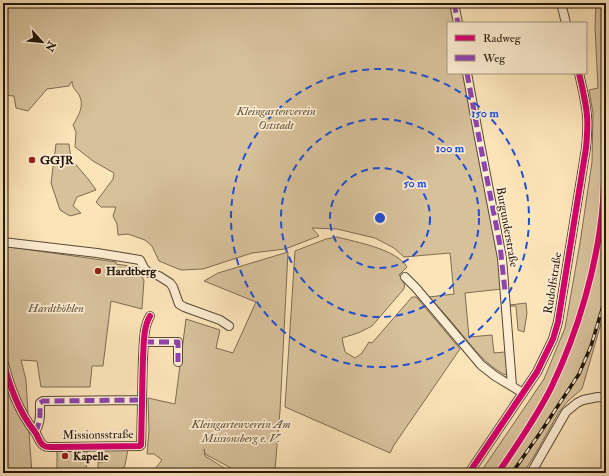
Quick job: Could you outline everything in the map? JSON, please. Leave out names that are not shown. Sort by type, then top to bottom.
[{"type":"street","points":[[454,3],[458,22]]},
{"type":"street","points":[[561,3],[566,22]]},
{"type":"street","name":"Burgunderstraße","points":[[467,74],[502,258],[512,386]]},
{"type":"street","name":"Rudolfstraße","points":[[469,473],[537,372],[553,339],[558,322],[586,148],[587,117],[579,74]]},
{"type":"street","points":[[3,242],[90,252],[140,260],[144,268],[149,273],[159,276],[170,283],[180,304],[184,307],[220,320],[229,326]]},
{"type":"street","points":[[405,277],[481,365],[524,393]]},
{"type":"street","name":"Missionsstraße","points":[[3,361],[17,403],[27,422],[46,447],[140,446],[142,445],[144,342],[146,322],[150,316]]},
{"type":"street","points":[[144,342],[178,342],[178,362]]},
{"type":"street","points":[[531,473],[566,412],[583,400],[598,397],[606,398]]},
{"type":"street","points":[[35,432],[40,422],[40,404],[43,401],[142,400]]},
{"type":"green space","name":"Kleingartenverein Oststadt","points":[[3,3],[451,3],[455,22],[447,22],[447,74],[464,74],[497,248],[502,289],[465,293],[469,337],[492,335],[494,353],[505,352],[508,371],[505,375],[486,361],[429,297],[454,294],[450,253],[404,257],[394,248],[375,238],[337,229],[312,228],[319,236],[285,249],[252,253],[203,269],[181,270],[159,261],[152,246],[145,240],[128,234],[118,235],[117,224],[113,216],[116,207],[101,207],[96,202],[113,179],[114,173],[93,161],[75,147],[76,132],[73,125],[80,111],[81,99],[74,89],[72,81],[69,86],[47,89],[28,111],[16,108],[14,96],[3,95]]},
{"type":"green space","points":[[596,3],[606,3],[606,306],[582,389],[568,401],[559,412],[523,473],[480,473],[544,379],[565,328],[592,162],[593,113],[589,90],[598,88],[595,27]]},
{"type":"green space","points":[[56,144],[69,144],[71,159],[96,190],[77,197],[73,206],[81,213],[70,216],[60,210],[51,183]]},
{"type":"green space","points":[[337,237],[385,251],[394,255],[407,267],[399,275],[403,280],[403,290],[372,326],[358,333],[342,338],[345,352],[355,358],[362,353],[369,342],[372,343],[412,297],[416,297],[418,299],[460,349],[390,453],[285,407],[295,251],[326,239]]},
{"type":"green space","name":"Hardthöhlen","points":[[3,246],[116,262],[116,264],[136,267],[144,280],[142,309],[111,301],[103,366],[92,366],[90,387],[41,387],[37,361],[21,360],[26,380],[32,473],[3,473]]},
{"type":"green space","name":"Kleingartenverein Am Missionsberg e. V.","points":[[288,252],[280,411],[274,473],[240,473],[205,454],[204,449],[205,456],[229,471],[228,473],[152,473],[162,460],[154,454],[147,454],[149,431],[148,398],[175,404],[186,319],[220,330],[216,348],[233,353],[256,302],[204,281],[218,273]]},
{"type":"green space","points":[[526,303],[527,313],[524,332],[518,330],[516,306],[510,305]]},
{"type":"green space","points":[[103,449],[128,449],[125,465],[121,473],[98,473],[98,462],[103,462]]},
{"type":"green space","points":[[57,451],[87,451],[86,473],[57,473]]},
{"type":"railway","points":[[512,473],[579,374],[591,346],[606,296]]},
{"type":"marked path","points":[[454,3],[458,22]]},
{"type":"marked path","points":[[467,74],[500,245],[505,291]]},
{"type":"marked path","points":[[144,342],[178,342],[178,362]]},
{"type":"marked path","points":[[35,432],[39,422],[40,403],[43,401],[142,400]]},
{"type":"cycle path","points":[[469,473],[537,372],[553,339],[558,322],[587,140],[586,111],[579,74]]},
{"type":"cycle path","points":[[498,473],[533,421],[551,388],[570,344],[585,297],[597,249],[603,202],[606,99]]},
{"type":"cycle path","points":[[3,361],[19,407],[40,442],[44,446],[140,446],[144,342],[146,326],[150,316]]},
{"type":"place","name":"GGJR","points":[[32,160]]},
{"type":"place","name":"Hardtberg","points":[[98,271]]},
{"type":"place","name":"Kapelle","points":[[65,456]]}]
